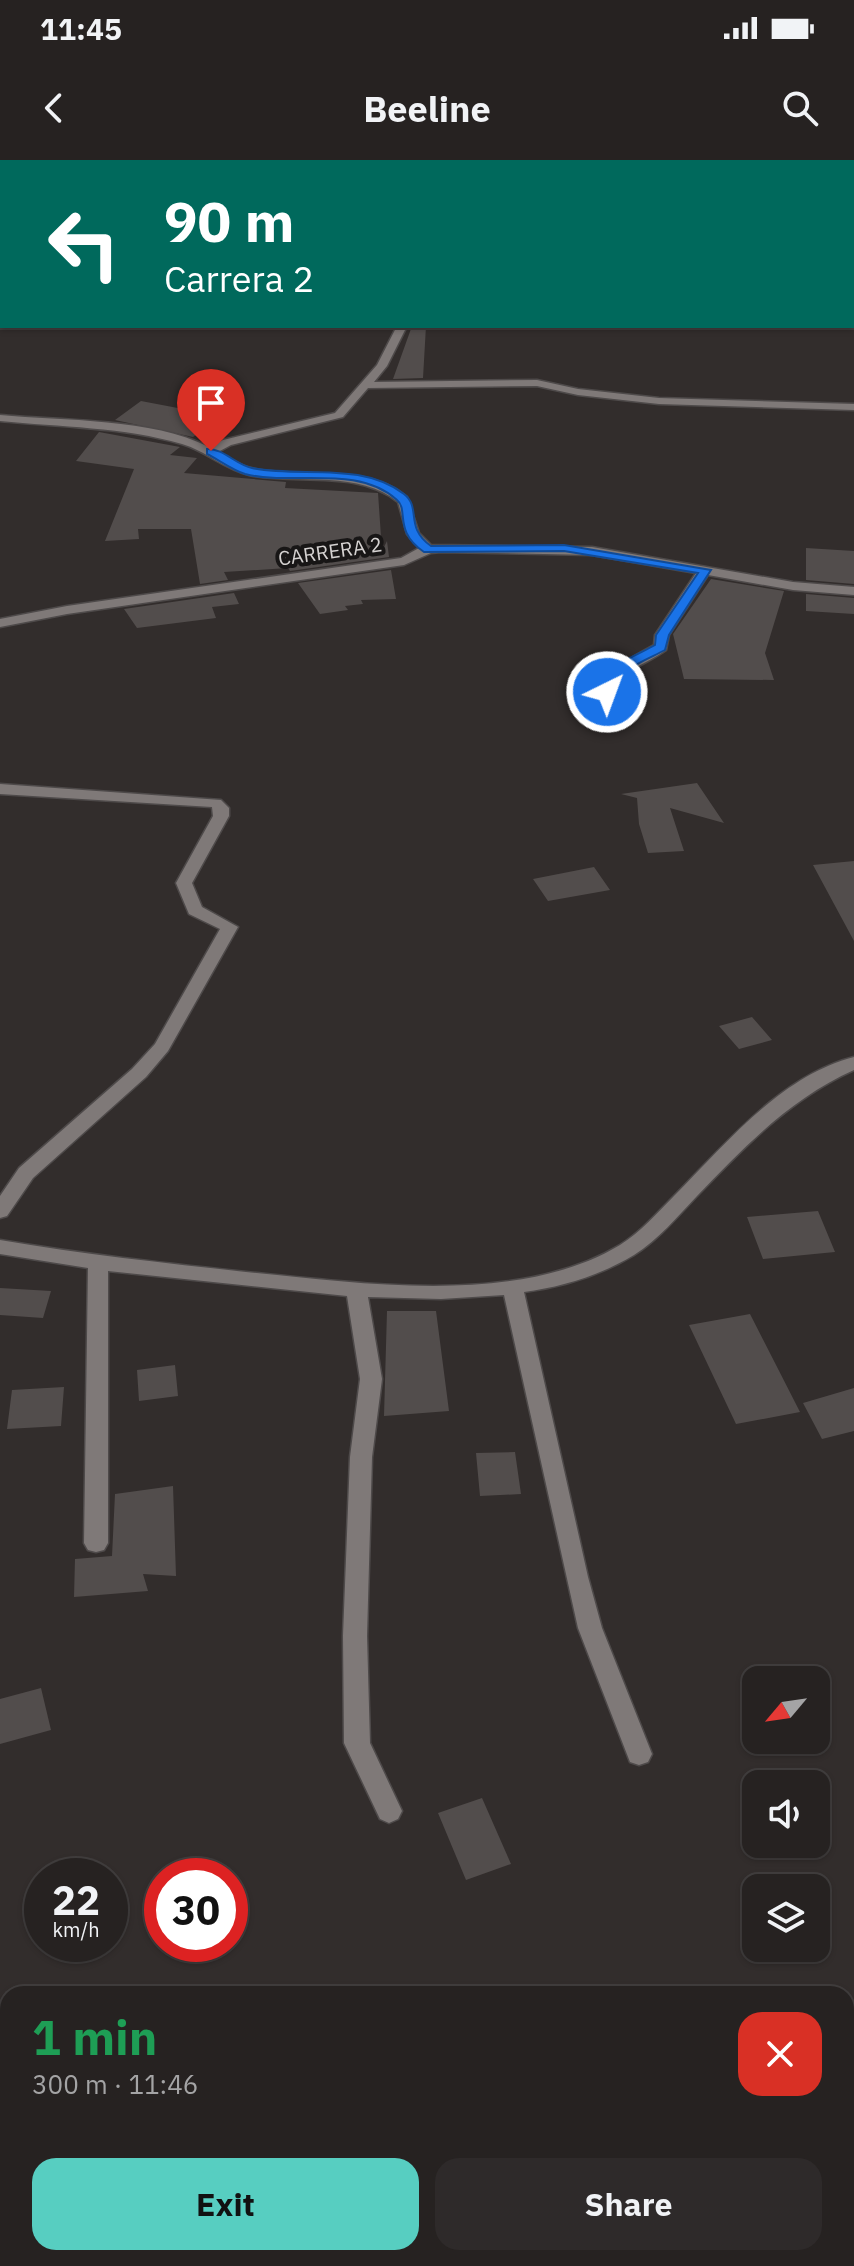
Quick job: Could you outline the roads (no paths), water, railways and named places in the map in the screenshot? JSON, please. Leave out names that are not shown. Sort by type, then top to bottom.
[{"type":"street","points":[[211,451],[227,442],[331,419],[368,385],[382,366],[401,328]]},
{"type":"street","points":[[368,385],[537,383],[578,392],[659,401],[854,407]]},
{"type":"street","points":[[0,418],[90,426],[187,442],[247,471],[357,478],[401,497],[407,505],[408,528],[417,541],[428,549]]},
{"type":"street","name":"CARRERA 2","points":[[0,623],[67,610],[404,561],[428,549],[564,548],[793,586],[854,591]]},
{"type":"street","points":[[607,692],[607,683],[617,672],[661,647],[662,635],[705,570]]},
{"type":"street","points":[[0,789],[216,803],[221,808],[221,816],[184,883],[195,910],[230,927],[162,1047],[139,1073],[26,1173],[0,1211]]},
{"type":"street","points":[[0,1247],[98,1265],[357,1291],[513,1288],[577,1274],[626,1251],[657,1225],[772,1110],[832,1071],[854,1063]]},
{"type":"street","points":[[96,1543],[98,1265]]},
{"type":"street","points":[[513,1288],[579,1590],[590,1628],[639,1754]]},
{"type":"street","points":[[357,1291],[371,1379],[360,1472],[355,1636],[357,1743],[389,1811]]}]
